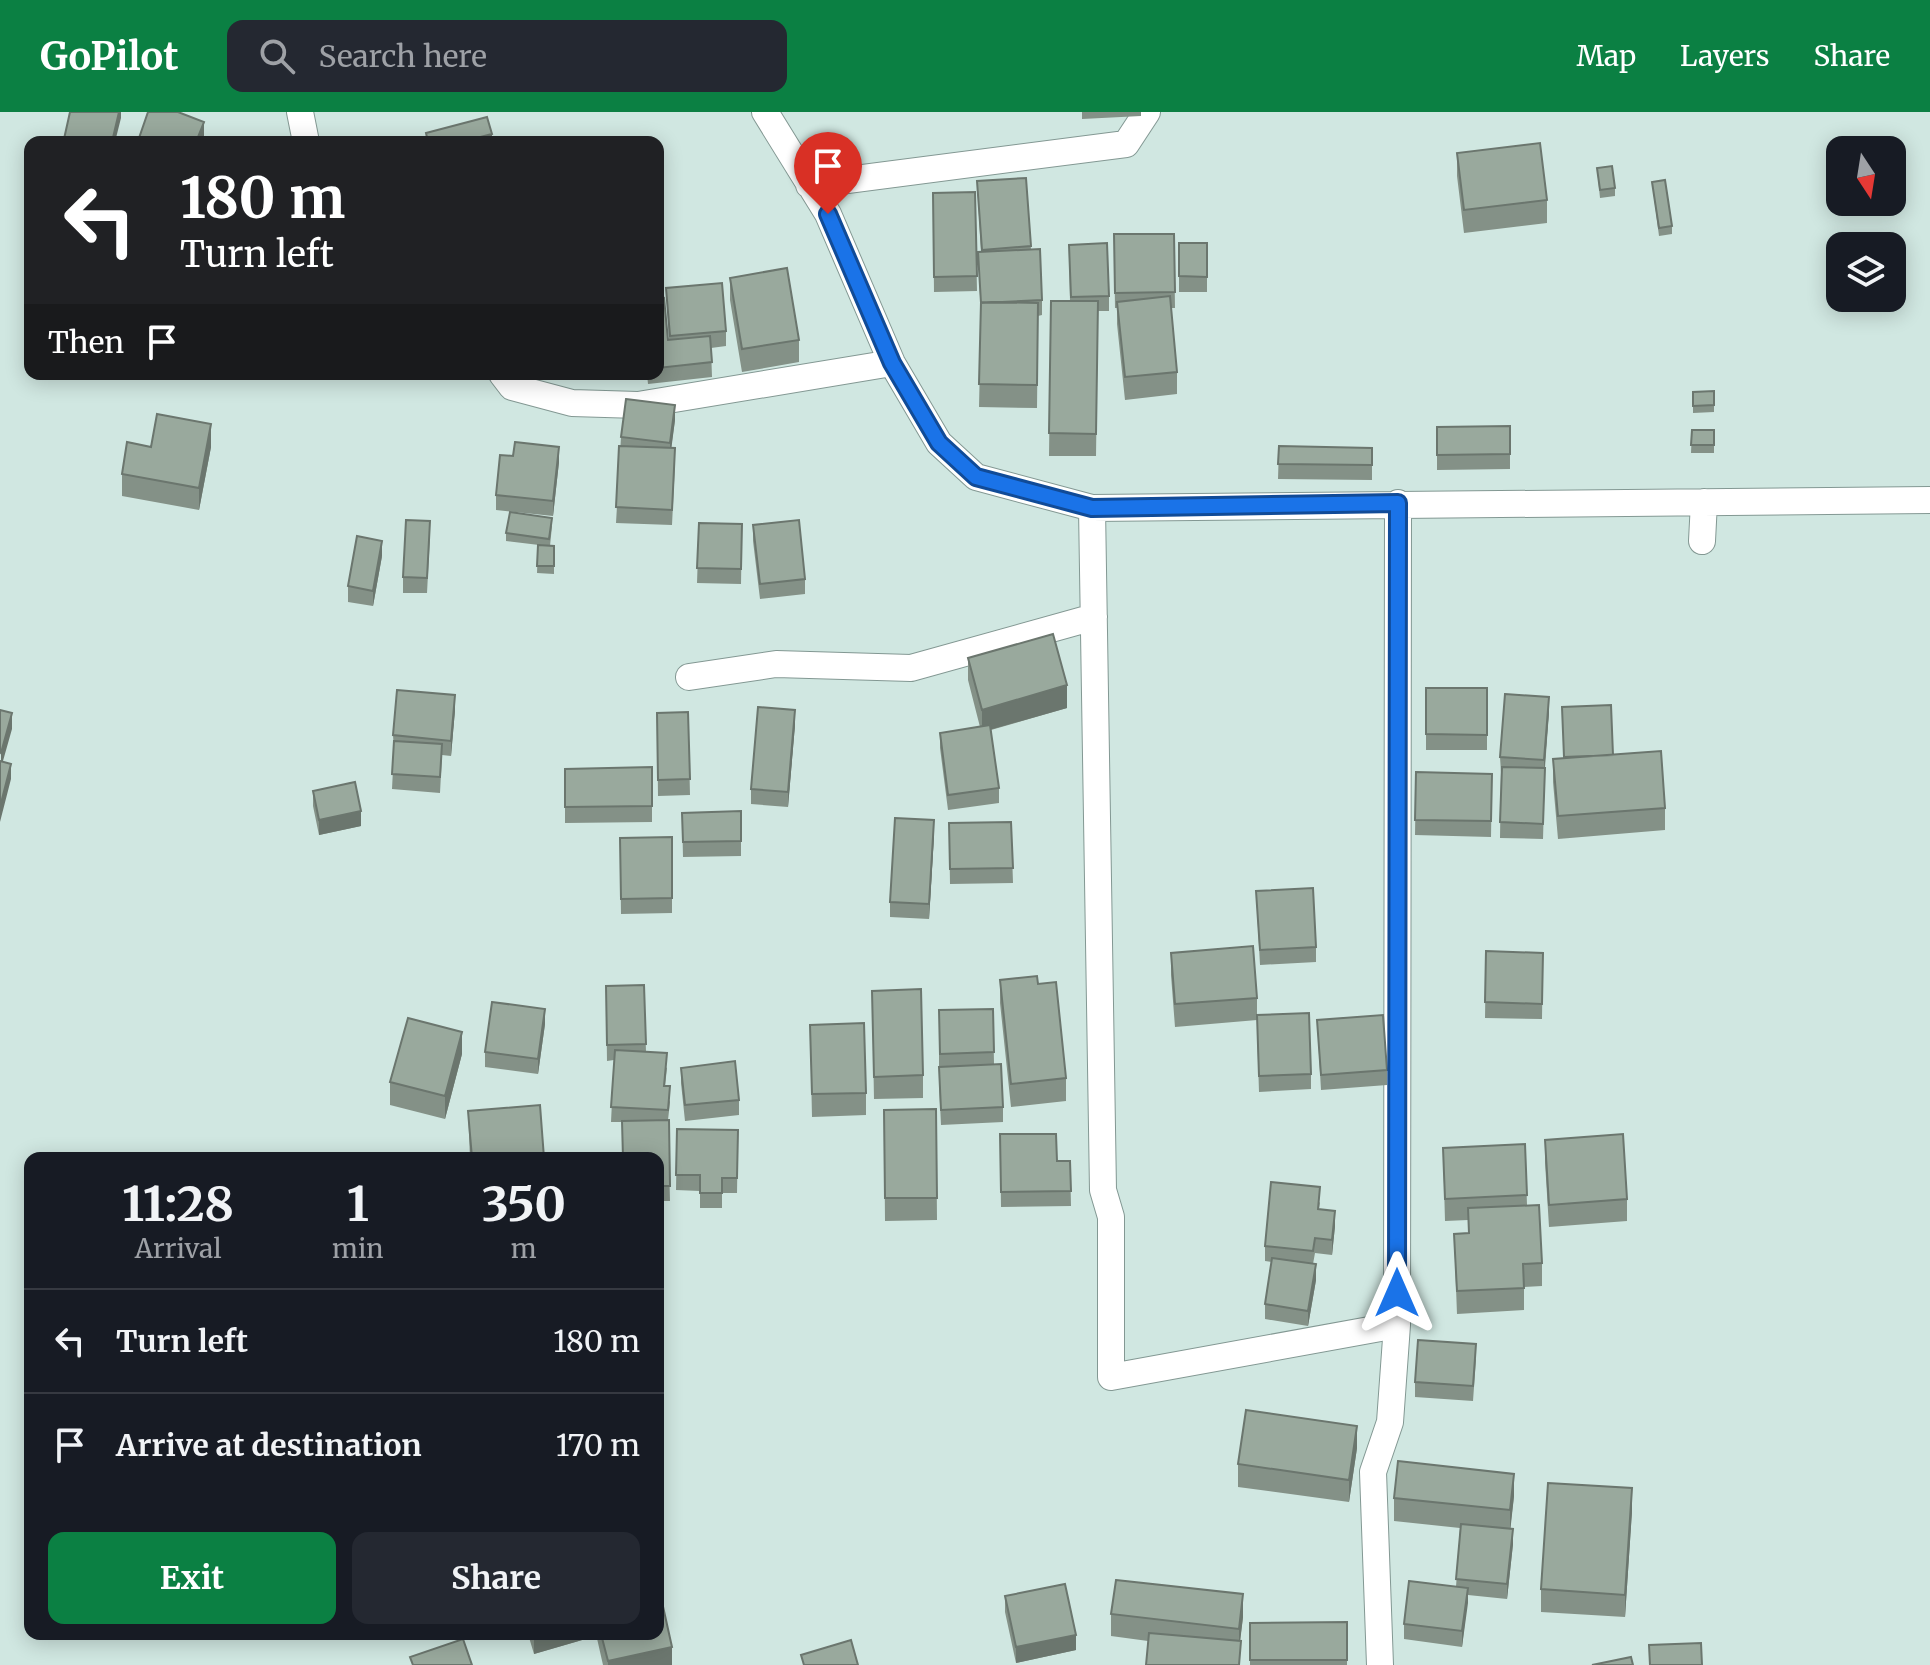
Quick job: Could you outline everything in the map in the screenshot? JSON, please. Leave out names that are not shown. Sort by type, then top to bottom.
[{"type":"street","points":[[300,112],[305,136]]},
{"type":"street","points":[[765,112],[828,214],[892,363],[939,443],[976,477],[1092,508],[1930,500]]},
{"type":"street","points":[[809,185],[1126,144],[1147,112]]},
{"type":"street","points":[[507,380],[512,387],[572,403],[638,405],[892,363]]},
{"type":"street","points":[[1702,541],[1704,502]]},
{"type":"street","points":[[1380,1665],[1373,1472],[1390,1422],[1397,1325],[1398,503]]},
{"type":"street","points":[[1092,508],[1103,1190],[1111,1217],[1111,1377],[1397,1325]]},
{"type":"street","points":[[689,677],[776,664],[911,668],[1094,617]]},
{"type":"building","points":[[70,112],[119,112],[113,136],[65,136]]},
{"type":"building","points":[[148,112],[178,112],[204,122],[198,136],[140,136]]},
{"type":"building","points":[[487,117],[492,134],[427,136],[426,133]]},
{"type":"building","points":[[1540,143],[1547,200],[1464,210],[1457,153]]},
{"type":"building","points":[[1612,166],[1615,188],[1600,190],[1597,168]]},
{"type":"building","points":[[1026,178],[1031,246],[982,250],[977,181]]},
{"type":"building","points":[[1665,180],[1672,226],[1659,228],[1652,182]]},
{"type":"building","points":[[975,192],[977,276],[934,277],[933,193]]},
{"type":"building","points":[[1114,234],[1174,234],[1175,292],[1115,293]]},
{"type":"building","points":[[1107,243],[1109,296],[1071,297],[1069,245]]},
{"type":"building","points":[[1179,243],[1207,243],[1207,277],[1179,276]]},
{"type":"building","points":[[1040,249],[1042,300],[981,303],[978,252]]},
{"type":"building","points":[[787,268],[799,340],[742,349],[730,278]]},
{"type":"building","points":[[722,283],[726,331],[670,336],[666,288]]},
{"type":"building","points":[[1170,296],[1177,372],[1125,377],[1117,302]]},
{"type":"building","points":[[664,298],[668,340],[710,336],[712,362],[664,367]]},
{"type":"building","points":[[1051,301],[1098,301],[1096,434],[1049,433]]},
{"type":"building","points":[[981,302],[1038,303],[1037,385],[979,384]]},
{"type":"building","points":[[1714,391],[1714,405],[1693,406],[1693,392]]},
{"type":"building","points":[[626,399],[675,405],[670,443],[621,437]]},
{"type":"building","points":[[157,414],[211,424],[199,488],[122,474],[127,442],[151,447]]},
{"type":"building","points":[[1510,426],[1510,454],[1437,455],[1437,427]]},
{"type":"building","points":[[1692,430],[1714,430],[1714,445],[1691,445]]},
{"type":"building","points":[[515,442],[559,447],[553,501],[496,495],[500,455],[513,456]]},
{"type":"building","points":[[619,446],[675,448],[672,510],[616,507]]},
{"type":"building","points":[[1279,446],[1372,448],[1372,465],[1278,464]]},
{"type":"building","points":[[510,512],[552,518],[549,539],[506,533]]},
{"type":"building","points":[[406,520],[430,521],[427,578],[403,577]]},
{"type":"building","points":[[799,520],[805,579],[760,584],[753,525]]},
{"type":"building","points":[[699,523],[742,524],[741,569],[697,568]]},
{"type":"building","points":[[357,536],[382,541],[373,591],[348,586]]},
{"type":"building","points":[[538,545],[554,546],[554,566],[537,566]]},
{"type":"building","points":[[1053,634],[1067,685],[982,710],[968,658]]},
{"type":"building","points":[[1426,688],[1487,688],[1487,735],[1426,734]]},
{"type":"building","points":[[397,690],[455,695],[451,741],[393,735]]},
{"type":"building","points":[[1505,694],[1549,697],[1544,760],[1500,757]]},
{"type":"building","points":[[1611,705],[1613,755],[1564,757],[1562,707]]},
{"type":"building","points":[[758,707],[795,710],[788,792],[751,789]]},
{"type":"building","points":[[0,710],[12,713],[1,753],[0,752]]},
{"type":"building","points":[[688,712],[690,779],[658,780],[657,713]]},
{"type":"building","points":[[990,725],[999,788],[948,795],[940,733]]},
{"type":"building","points":[[394,741],[442,744],[440,777],[392,774]]},
{"type":"building","points":[[1661,751],[1665,808],[1558,816],[1553,759]]},
{"type":"building","points":[[0,761],[11,764],[0,807]]},
{"type":"building","points":[[652,767],[652,806],[565,807],[565,769]]},
{"type":"building","points":[[1502,767],[1545,768],[1543,824],[1500,822]]},
{"type":"building","points":[[1416,772],[1492,774],[1491,821],[1415,820]]},
{"type":"building","points":[[355,782],[361,811],[319,820],[313,791]]},
{"type":"building","points":[[741,811],[741,841],[683,842],[682,813]]},
{"type":"building","points":[[895,818],[934,820],[929,904],[890,902]]},
{"type":"building","points":[[1011,822],[1013,868],[950,869],[949,823]]},
{"type":"building","points":[[672,837],[672,898],[621,899],[620,838]]},
{"type":"building","points":[[1313,888],[1316,947],[1260,950],[1256,891]]},
{"type":"building","points":[[1253,946],[1257,998],[1175,1004],[1171,953]]},
{"type":"building","points":[[1486,951],[1543,953],[1542,1004],[1485,1002]]},
{"type":"building","points":[[1037,976],[1038,984],[1056,982],[1066,1078],[1011,1084],[1000,980]]},
{"type":"building","points":[[644,985],[646,1044],[607,1045],[606,986]]},
{"type":"building","points":[[921,989],[923,1075],[874,1077],[872,991]]},
{"type":"building","points":[[492,1002],[545,1009],[538,1059],[485,1052]]},
{"type":"building","points":[[993,1009],[994,1052],[940,1054],[939,1010]]},
{"type":"building","points":[[1309,1013],[1311,1074],[1259,1076],[1257,1015]]},
{"type":"building","points":[[1383,1015],[1387,1070],[1321,1075],[1317,1020]]},
{"type":"building","points":[[408,1018],[462,1032],[445,1096],[390,1082]]},
{"type":"building","points":[[864,1023],[866,1093],[812,1094],[810,1025]]},
{"type":"building","points":[[615,1050],[667,1053],[664,1086],[670,1086],[668,1110],[611,1107]]},
{"type":"building","points":[[735,1061],[739,1100],[685,1105],[681,1068]]},
{"type":"building","points":[[1001,1064],[1003,1107],[941,1110],[939,1067]]},
{"type":"building","points":[[540,1105],[544,1152],[471,1152],[468,1111]]},
{"type":"building","points":[[936,1109],[937,1198],[885,1198],[884,1110]]},
{"type":"building","points":[[669,1120],[670,1186],[664,1186],[664,1152],[623,1152],[622,1121]]},
{"type":"building","points":[[677,1129],[738,1130],[737,1178],[722,1178],[722,1193],[700,1193],[700,1175],[676,1175]]},
{"type":"building","points":[[1000,1134],[1056,1134],[1057,1161],[1070,1161],[1071,1191],[1001,1192]]},
{"type":"building","points":[[1623,1134],[1627,1199],[1549,1205],[1545,1140]]},
{"type":"building","points":[[1525,1144],[1527,1195],[1445,1199],[1443,1148]]},
{"type":"building","points":[[1271,1182],[1320,1187],[1318,1209],[1335,1211],[1332,1240],[1315,1238],[1313,1251],[1265,1246]]},
{"type":"building","points":[[1539,1205],[1542,1263],[1523,1264],[1524,1288],[1457,1291],[1454,1234],[1469,1233],[1468,1208]]},
{"type":"building","points":[[1272,1258],[1316,1264],[1308,1311],[1265,1304]]},
{"type":"building","points":[[1418,1340],[1476,1344],[1473,1386],[1415,1382]]},
{"type":"building","points":[[1246,1410],[1357,1426],[1349,1480],[1238,1464]]},
{"type":"building","points":[[1398,1461],[1514,1474],[1510,1510],[1394,1498]]},
{"type":"building","points":[[1548,1483],[1632,1488],[1625,1595],[1541,1589]]},
{"type":"building","points":[[1461,1524],[1513,1529],[1507,1584],[1456,1579]]},
{"type":"building","points":[[1116,1580],[1243,1594],[1239,1629],[1111,1614]]},
{"type":"building","points":[[1409,1581],[1468,1588],[1462,1631],[1404,1624]]},
{"type":"building","points":[[1065,1584],[1076,1635],[1016,1647],[1005,1596]]},
{"type":"building","points":[[664,1611],[672,1647],[608,1661],[603,1640],[664,1640]]},
{"type":"building","points":[[1347,1622],[1347,1660],[1250,1660],[1250,1623]]},
{"type":"building","points":[[1149,1633],[1241,1641],[1239,1665],[1146,1665]]},
{"type":"building","points":[[463,1640],[472,1665],[413,1665],[410,1657]]},
{"type":"building","points":[[851,1640],[858,1665],[804,1665],[801,1655]]},
{"type":"building","points":[[1701,1643],[1702,1665],[1650,1665],[1649,1645]]},
{"type":"building","points":[[1631,1657],[1633,1665],[1592,1665]]},
{"type":"route","points":[[828,214],[892,363],[939,443],[976,477],[1092,508],[1398,503],[1397,1293]]}]
